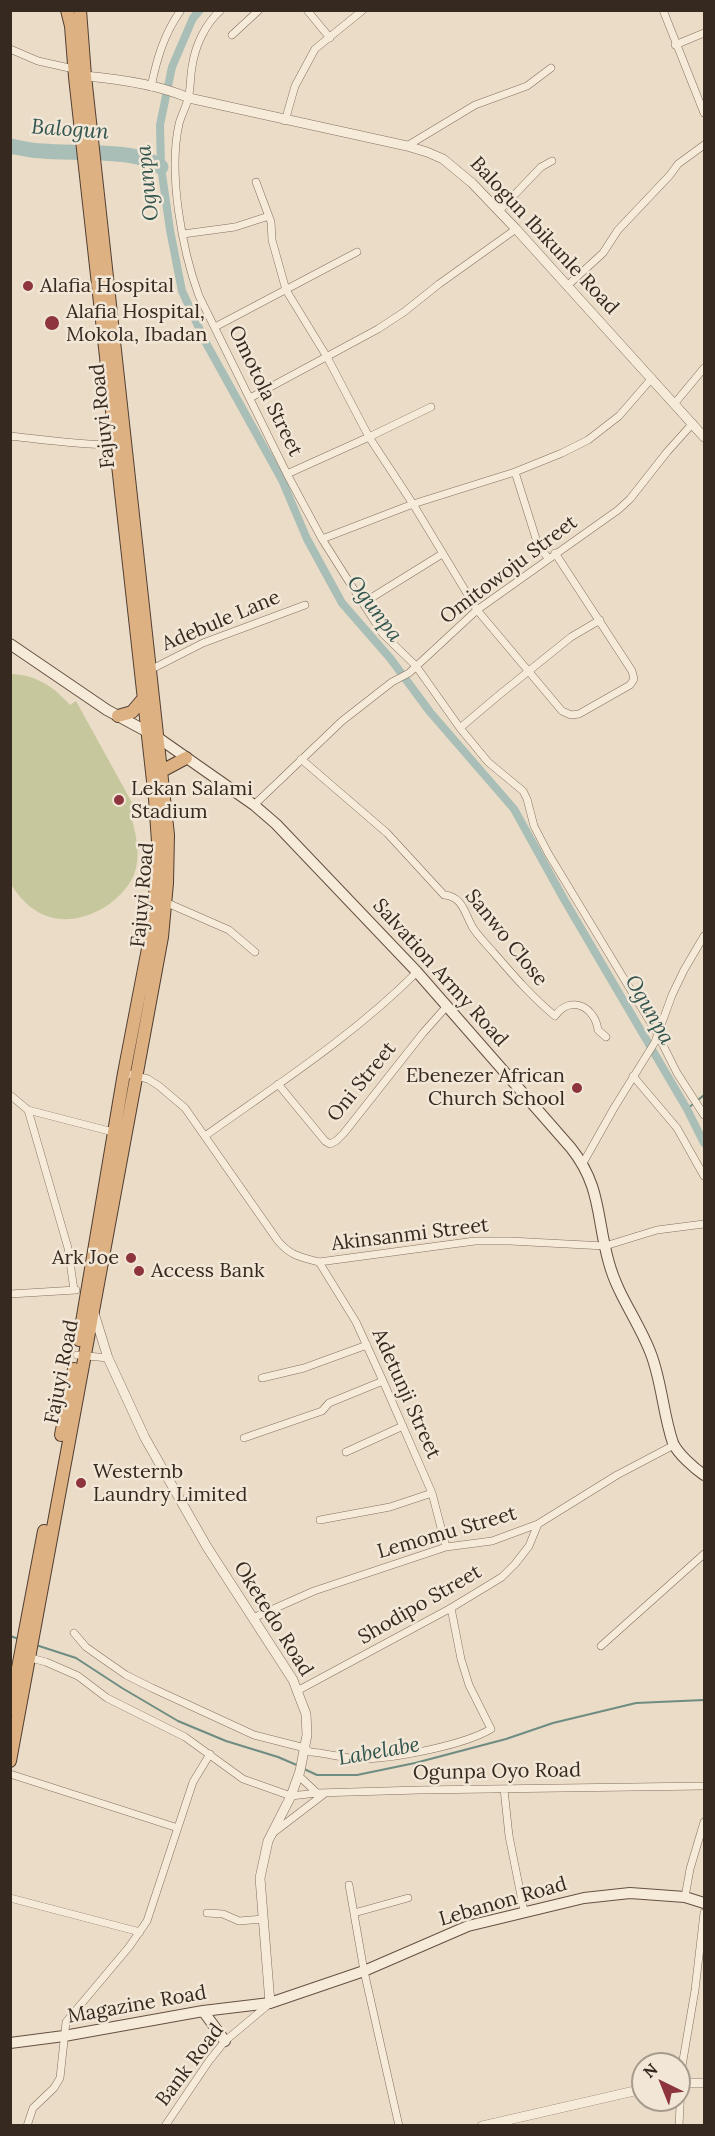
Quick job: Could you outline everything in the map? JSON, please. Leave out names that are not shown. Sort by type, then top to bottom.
[{"type":"highway","points":[[67,10],[76,25]]},
{"type":"highway","points":[[76,25],[80,10]]},
{"type":"highway","name":"Fajuyi Road","points":[[76,25],[74,69],[88,152],[150,670],[151,733],[159,856],[151,933],[130,1074],[87,1293],[81,1355]]},
{"type":"highway","name":"Fajuyi Road","points":[[76,25],[85,76],[88,152],[143,699],[160,772],[168,835],[162,937],[130,1074]]},
{"type":"highway","points":[[118,716],[132,712],[143,699]]},
{"type":"highway","points":[[160,772],[186,758]]},
{"type":"highway","name":"Fajuyi Road","points":[[10,1761],[26,1653],[81,1355],[93,1310],[119,1134]]},
{"type":"highway","name":"Fajuyi Road","points":[[10,1710],[26,1653]]},
{"type":"main road","name":"Salvation Army Road","points":[[10,644],[118,716],[151,733],[254,805],[296,843],[417,972],[583,1163],[591,1179],[605,1246],[617,1286],[641,1328],[652,1357],[674,1445]]},
{"type":"main road","points":[[674,1445],[705,1475]]},
{"type":"main road","name":"Lebanon Road","points":[[270,2003],[364,1971],[468,1926],[525,1911],[584,1898],[630,1893],[685,1897],[705,1903]]},
{"type":"main road","name":"Magazine Road","points":[[10,2043],[64,2036],[202,2011],[270,2003]]},
{"type":"main road","points":[[202,2011],[225,2041]]},
{"type":"street","points":[[155,88],[159,50],[181,10]]},
{"type":"street","name":"Omotola Street","points":[[221,10],[215,15],[200,38],[192,64],[189,98],[179,124],[176,154],[177,194],[183,234],[189,269],[199,296],[287,474],[322,539],[384,634],[416,666],[460,728],[488,762],[523,791],[534,825],[548,853],[656,1038],[705,1115]]},
{"type":"street","points":[[232,34],[260,10]]},
{"type":"street","points":[[307,10],[330,38]]},
{"type":"street","points":[[285,121],[295,86],[315,49],[363,10]]},
{"type":"street","points":[[663,10],[675,45],[705,113]]},
{"type":"street","points":[[675,45],[705,33]]},
{"type":"street","points":[[10,49],[38,61],[74,69]]},
{"type":"street","points":[[407,146],[475,105],[527,86],[551,68]]},
{"type":"street","name":"Balogun Ibikunle Road","points":[[85,76],[112,78],[285,121],[407,146],[428,152],[454,166],[499,211],[705,437]]},
{"type":"street","points":[[567,286],[603,253],[618,230],[678,164],[705,145]]},
{"type":"street","points":[[499,211],[541,167],[552,161]]},
{"type":"street","points":[[256,182],[269,216],[272,240],[286,290],[327,357],[369,437],[413,504],[477,610],[562,711],[571,715],[579,714],[630,685],[634,678],[632,671],[600,620],[551,556],[538,545],[515,472]]},
{"type":"street","points":[[183,234],[235,227],[269,216]]},
{"type":"street","points":[[250,398],[404,312],[439,284],[516,230]]},
{"type":"street","points":[[215,327],[357,252]]},
{"type":"street","points":[[675,404],[705,368]]},
{"type":"street","points":[[322,539],[413,504],[515,472],[562,453],[588,440],[619,416],[652,378]]},
{"type":"street","points":[[287,474],[431,407]]},
{"type":"street","name":"Omitowoju Street","points":[[254,805],[342,721],[392,682],[409,673],[477,610],[600,523],[630,499],[693,423]]},
{"type":"street","points":[[10,436],[85,445],[116,445]]},
{"type":"street","points":[[363,603],[442,554]]},
{"type":"street","name":"Adebule Lane","points":[[150,670],[203,643],[305,605]]},
{"type":"street","points":[[460,728],[571,637],[600,620]]},
{"type":"street","name":"Sanwo Close","points":[[301,759],[387,833],[444,895],[450,895],[462,905],[474,929],[526,991],[541,1005],[555,1016],[561,1008],[582,1005],[597,1021],[598,1030],[606,1037]]},
{"type":"street","points":[[165,902],[229,930],[255,952]]},
{"type":"street","points":[[583,1163],[656,1038],[684,970],[705,936]]},
{"type":"street","points":[[205,1136],[357,1028],[417,972]]},
{"type":"street","name":"Oni Street","points":[[278,1084],[325,1141],[330,1144],[336,1142],[447,1006]]},
{"type":"street","name":"Akinsanmi Street","points":[[130,1074],[148,1079],[173,1096],[205,1136],[288,1252],[319,1262],[475,1241],[605,1246]]},
{"type":"street","points":[[633,1076],[677,1128],[705,1176]]},
{"type":"street","points":[[10,1095],[28,1110],[119,1134]]},
{"type":"street","points":[[28,1110],[68,1248],[74,1290]]},
{"type":"street","points":[[605,1246],[657,1230],[705,1224]]},
{"type":"street","name":"Adetunji Street","points":[[319,1262],[341,1296],[367,1345],[432,1493],[446,1547]]},
{"type":"street","points":[[10,1294],[74,1290],[87,1293]]},
{"type":"street","name":"Oketedo Road","points":[[93,1310],[108,1358],[128,1406],[162,1471],[293,1680],[306,1714],[305,1750],[299,1773],[266,1850],[260,1878],[270,2003]]},
{"type":"street","points":[[262,1378],[304,1368],[367,1345]]},
{"type":"street","points":[[81,1355],[108,1358]]},
{"type":"street","points":[[244,1438],[322,1411],[329,1403],[383,1381]]},
{"type":"street","points":[[346,1452],[403,1426]]},
{"type":"street","name":"Lemomu Street","points":[[253,1618],[314,1591],[446,1547],[492,1541],[538,1524],[617,1475],[674,1445]]},
{"type":"street","points":[[320,1520],[390,1507],[432,1493]]},
{"type":"street","name":"Shodipo Street","points":[[297,1691],[451,1608],[502,1577],[516,1564],[528,1546],[538,1524]]},
{"type":"street","points":[[601,1646],[705,1554]]},
{"type":"street","points":[[74,1634],[86,1647],[126,1675],[254,1735],[310,1752],[364,1760],[424,1751],[482,1735],[491,1729],[469,1685],[461,1659],[451,1608]]},
{"type":"street","points":[[26,1653],[78,1676],[107,1698],[185,1737],[243,1779],[291,1796]]},
{"type":"street","points":[[27,2126],[33,2108],[54,2088],[60,2078],[66,2022],[140,1932],[155,1900],[193,1782],[210,1754]]},
{"type":"street","points":[[272,1835],[320,1793],[299,1773]]},
{"type":"street","points":[[10,1774],[178,1828]]},
{"type":"street","name":"Ogunpa Oyo Road","points":[[291,1796],[320,1793],[705,1786]]},
{"type":"street","points":[[504,1789],[509,1836],[525,1911]]},
{"type":"street","points":[[685,1897],[690,1869],[705,1822]]},
{"type":"street","points":[[349,1885],[364,1971],[399,2126]]},
{"type":"street","points":[[10,1898],[140,1932]]},
{"type":"street","points":[[354,1913],[408,1898]]},
{"type":"street","points":[[207,1913],[223,1914],[239,1921],[263,1919]]},
{"type":"street","points":[[685,2052],[705,1913]]},
{"type":"street","name":"Bank Road","points":[[165,2126],[225,2041],[270,2003]]},
{"type":"street","points":[[482,2126],[631,2092]]},
{"type":"green space","points":[[11,674],[36,679],[57,692],[70,705],[76,701],[136,810],[130,813],[138,853],[133,877],[117,898],[105,907],[78,918],[52,918],[41,913],[20,897],[11,884]]},
{"type":"waterway","name":"Ogunpa","points":[[200,10],[193,18],[172,67],[160,125],[161,167],[182,291],[206,343],[282,480],[307,539],[342,603],[390,658],[430,712],[514,809],[687,1109],[704,1143]]},
{"type":"waterway","name":"Balogun","points":[[10,146],[39,151],[121,154],[150,161],[161,167]]},
{"type":"waterway","points":[[687,1109],[704,1095]]},
{"type":"waterway","name":"Labelabe","points":[[10,1636],[19,1639]]},
{"type":"waterway","name":"Labelabe","points":[[36,1645],[76,1658],[178,1721],[226,1741],[299,1766]]},
{"type":"waterway","name":"Labelabe","points":[[304,1769],[317,1775],[357,1775],[415,1763],[506,1739],[553,1723],[636,1703],[704,1700]]},
{"type":"place","name":"Alafia Hospital","points":[[28,286]]},
{"type":"place","name":"Alafia Hospital, Mokola, Ibadan","points":[[52,323]]},
{"type":"place","name":"Lekan Salami Stadium","points":[[119,800]]},
{"type":"place","name":"Ebenezer African Church School","points":[[577,1088]]},
{"type":"place","name":"Ark Joe","points":[[131,1258]]},
{"type":"place","name":"Access Bank","points":[[139,1271]]},
{"type":"place","name":"Westernb Laundry Limited","points":[[81,1483]]}]
